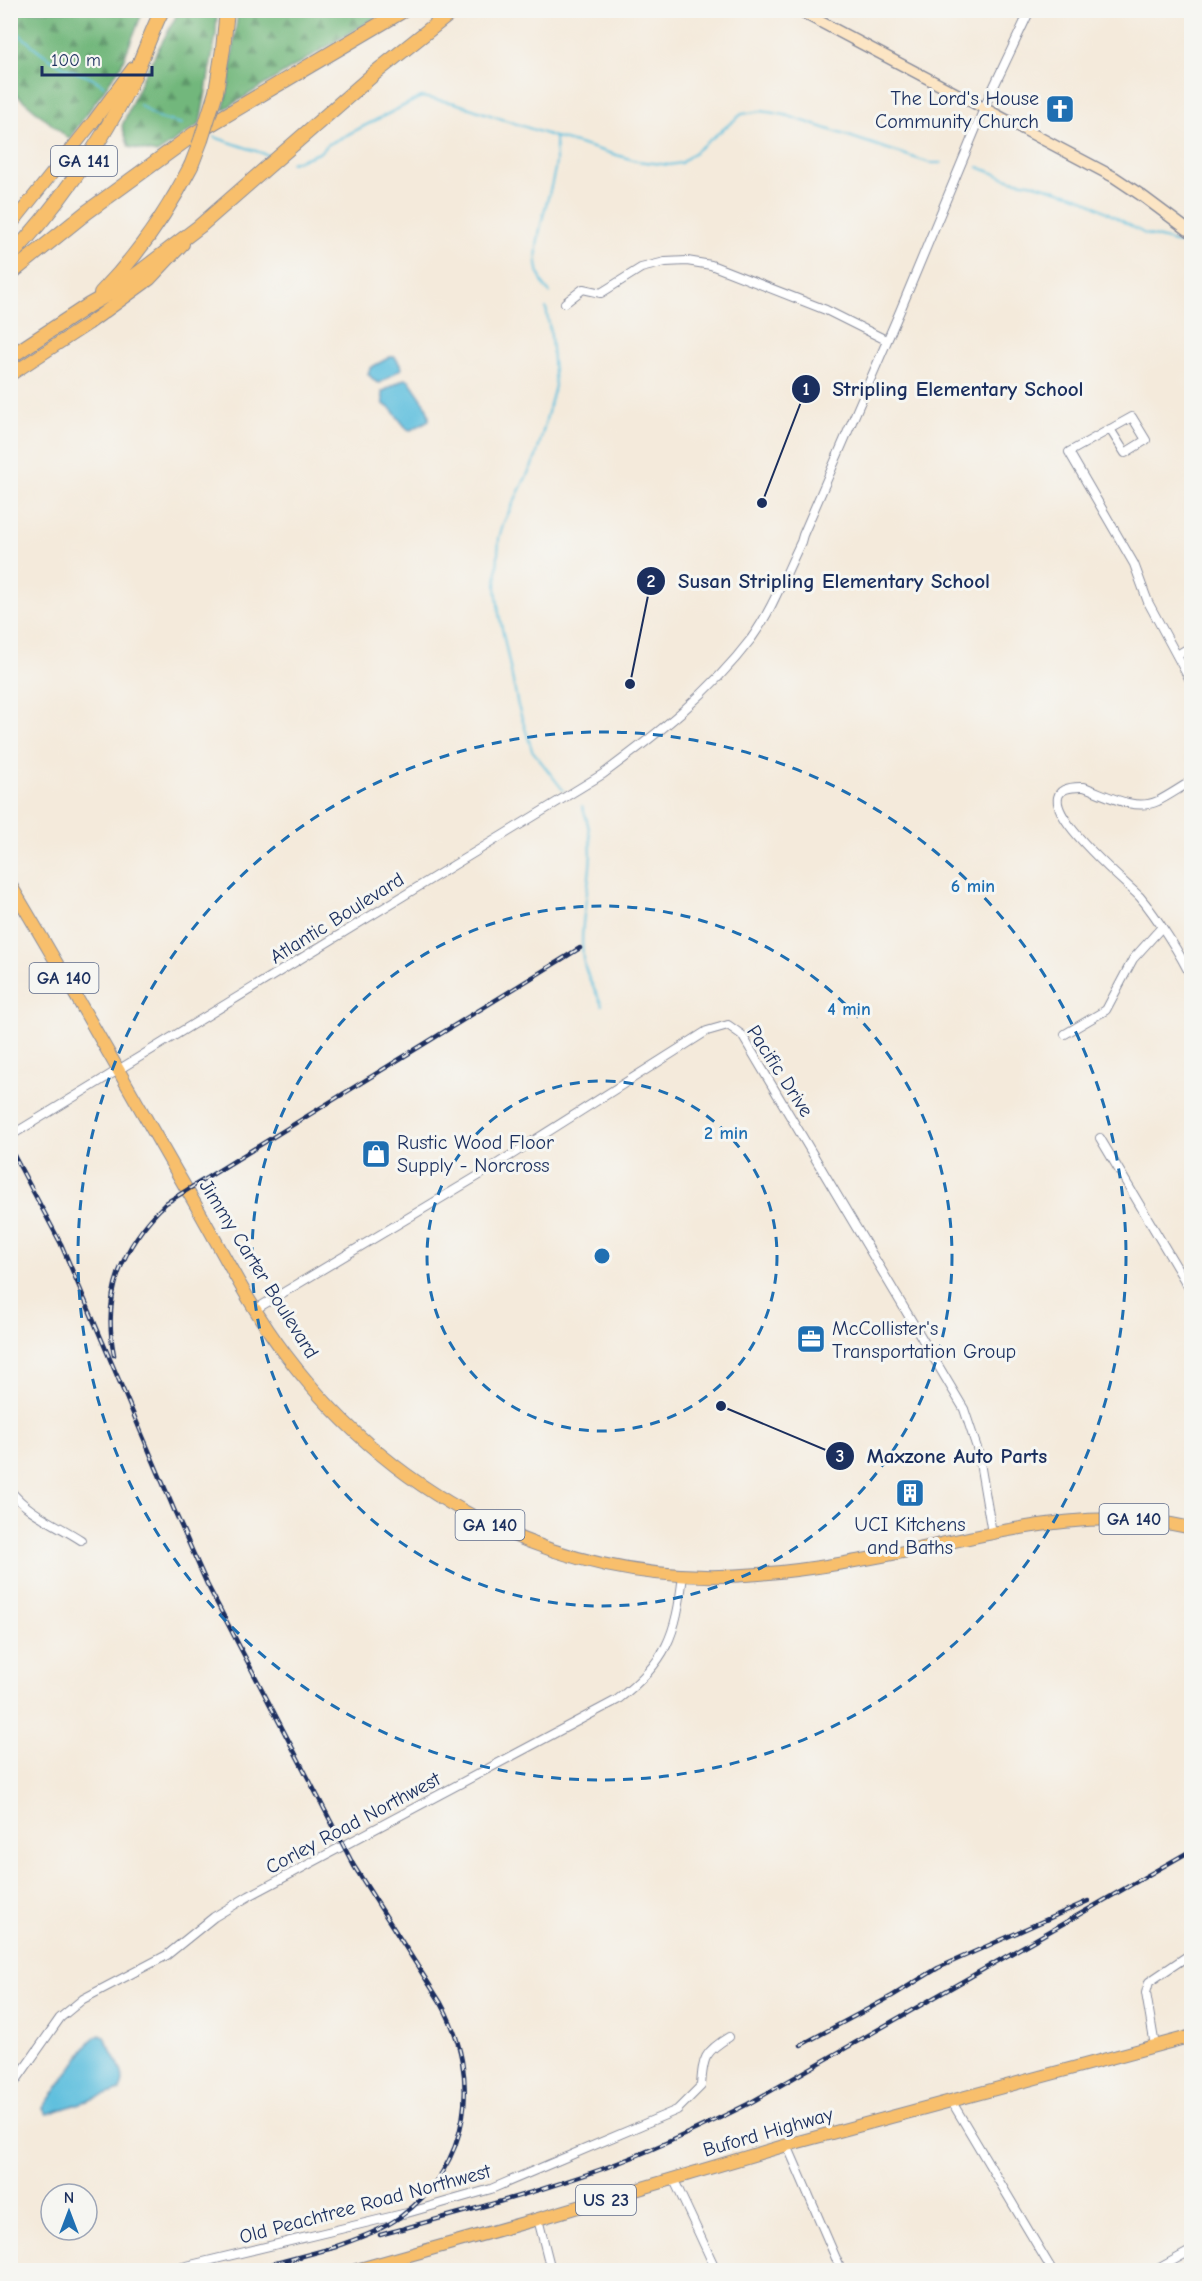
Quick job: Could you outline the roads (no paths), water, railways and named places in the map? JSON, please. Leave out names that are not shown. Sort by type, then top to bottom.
[{"type":"highway","name":"GA 141","points":[[10,257],[49,212],[90,153],[128,90],[162,10]]},
{"type":"highway","points":[[89,305],[141,247],[163,217],[191,166],[216,92],[221,69],[227,10]]},
{"type":"highway","points":[[10,274],[87,212],[194,134],[404,10]]},
{"type":"highway","points":[[10,357],[119,288],[200,226],[375,73],[454,10]]},
{"type":"main road","points":[[10,226],[114,95],[142,54]]},
{"type":"main road","points":[[10,375],[88,324],[150,279],[200,226]]},
{"type":"main road","name":"Jimmy Carter Boulevard","points":[[10,884],[256,1309],[294,1366],[312,1389],[352,1431],[395,1468],[439,1497],[500,1530],[583,1559],[633,1569],[683,1575],[735,1576],[787,1572],[939,1545],[992,1533],[1087,1519],[1128,1519],[1191,1528]]},
{"type":"main road","name":"Buford Highway","points":[[356,2271],[674,2180],[787,2145],[1191,2036]]},
{"type":"street","points":[[798,10],[1114,177],[1142,195],[1191,233]]},
{"type":"street","name":"Atlantic Boulevard","points":[[10,1136],[120,1071],[603,774],[672,722],[724,671],[751,639],[772,606],[900,311],[984,108],[1030,10]]},
{"type":"street","points":[[565,303],[583,289],[601,293],[641,268],[665,262],[687,261],[711,265],[826,310],[886,340]]},
{"type":"street","points":[[1110,429],[1125,453],[1146,440],[1132,417],[1110,429],[1069,452],[1134,564],[1148,602],[1191,684]]},
{"type":"street","points":[[1177,655],[1191,646]]},
{"type":"street","points":[[1191,781],[1157,801],[1146,804],[1131,804],[1084,788],[1067,789],[1059,796],[1060,809],[1066,823],[1087,847],[1140,897],[1186,967],[1191,979]]},
{"type":"street","points":[[1065,1034],[1106,1010],[1134,959],[1161,928]]},
{"type":"street","name":"Pacific Drive","points":[[256,1309],[470,1181],[707,1031],[728,1025],[742,1035],[964,1409],[978,1451],[992,1533]]},
{"type":"street","points":[[1100,1138],[1191,1293]]},
{"type":"street","points":[[10,1490],[33,1512],[81,1540]]},
{"type":"street","name":"Corley Road Northwest","points":[[10,2089],[60,2018],[83,1999],[167,1955],[214,1917],[249,1896],[473,1779],[626,1694],[646,1676],[660,1658],[678,1615],[683,1575]]},
{"type":"street","points":[[1155,2046],[1146,1993],[1149,1982],[1191,1953]]},
{"type":"street","name":"Old Peachtree Road Northwest","points":[[170,2271],[403,2215],[523,2177],[677,2110],[700,2086],[701,2069],[711,2048],[729,2037]]},
{"type":"street","points":[[952,2102],[1052,2271]]},
{"type":"street","points":[[787,2145],[841,2271]]},
{"type":"street","points":[[674,2180],[716,2271]]},
{"type":"street","points":[[538,2219],[551,2271]]},
{"type":"street","points":[[1156,2271],[1191,2250]]},
{"type":"water","points":[[390,357],[395,357],[402,368],[380,383],[376,382],[368,374],[370,368]]},
{"type":"water","points":[[404,379],[409,380],[425,404],[429,415],[429,420],[411,430],[407,429],[392,410],[384,404],[382,392]]},
{"type":"water","points":[[100,2035],[104,2037],[121,2071],[123,2078],[120,2090],[47,2114],[43,2108],[91,2040]]},
{"type":"waterway","points":[[10,25],[50,59],[104,86]]},
{"type":"waterway","points":[[291,163],[319,153],[327,145],[421,97],[455,103],[555,137],[637,161],[669,165],[681,163],[742,114],[762,111],[785,115],[930,163],[941,163]]},
{"type":"waterway","points":[[140,105],[158,118],[182,124]]},
{"type":"waterway","points":[[214,137],[268,155]]},
{"type":"waterway","points":[[550,293],[541,279],[537,264],[537,247],[554,176],[555,137]]},
{"type":"waterway","points":[[978,167],[1011,180],[1035,184],[1080,197],[1145,234],[1182,244]]},
{"type":"waterway","points":[[546,308],[555,386],[536,457],[504,522],[499,538],[496,587],[499,614],[518,706],[532,750],[563,790]]},
{"type":"waterway","points":[[582,806],[591,844],[583,919],[583,958],[588,976],[602,1005]]},
{"type":"railway","points":[[114,1355],[111,1311],[119,1272],[138,1236],[166,1203],[580,948]]},
{"type":"railway","points":[[10,1148],[61,1244],[207,1584],[354,1866],[441,2003],[454,2031],[462,2060],[465,2090],[462,2118],[455,2146],[442,2172],[424,2196],[400,2217],[375,2231],[329,2249]]},
{"type":"railway","points":[[380,2235],[492,2204],[602,2169],[694,2130],[748,2104],[1192,1850]]},
{"type":"railway","points":[[801,2045],[892,1996],[938,1968],[1088,1901]]},
{"type":"railway","points":[[250,2270],[336,2247]]},
{"type":"place","name":"The Lord's House Community Church","points":[[1060,109]]},
{"type":"place","name":"Stripling Elementary School","points":[[762,503]]},
{"type":"place","name":"Susan Stripling Elementary School","points":[[630,684]]},
{"type":"place","name":"Rustic Wood Floor Supply - Norcross","points":[[376,1154]]},
{"type":"place","name":"McCollister's Transportation Group","points":[[811,1339]]},
{"type":"place","name":"Maxzone Auto Parts","points":[[721,1406]]},
{"type":"place","name":"UCI Kitchens and Baths","points":[[910,1493]]}]
